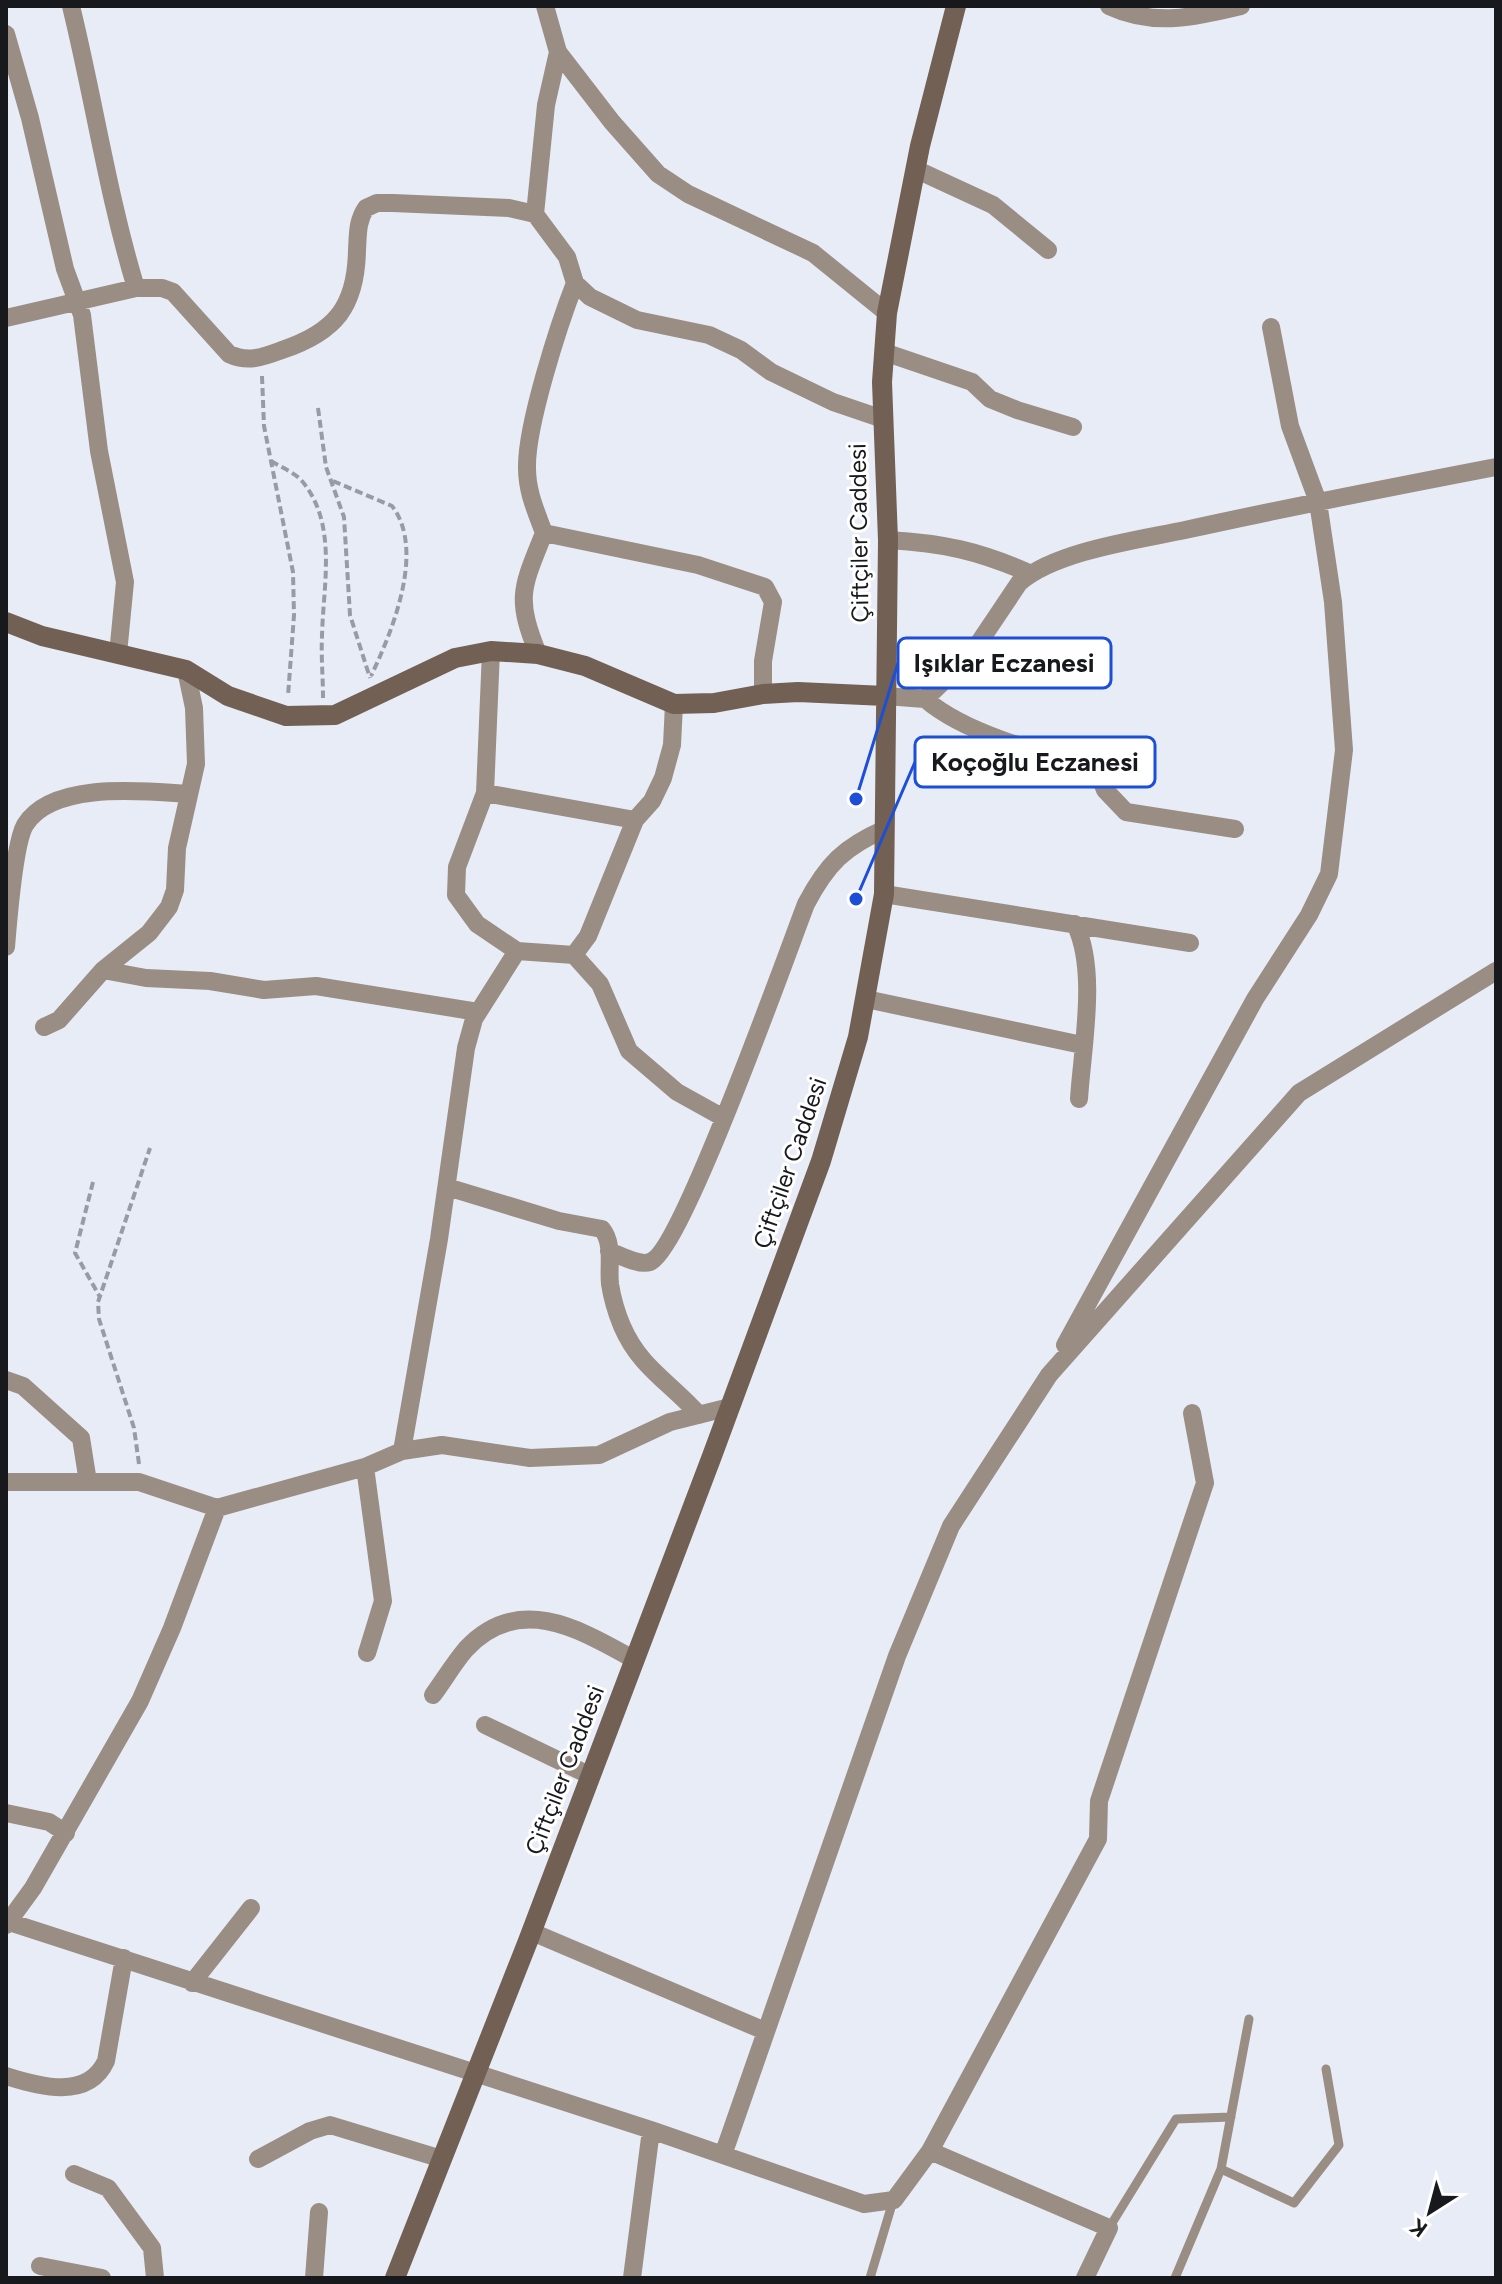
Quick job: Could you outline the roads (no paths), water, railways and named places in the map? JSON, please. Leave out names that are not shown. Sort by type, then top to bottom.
[{"type":"street","points":[[71,6],[96,109],[119,231],[136,288]]},
{"type":"street","points":[[545,6],[558,52],[612,122],[658,174],[688,194],[813,253],[887,313]]},
{"type":"street","name":"Çiftçiler Caddesi","points":[[395,2278],[532,1932],[730,1407],[821,1161],[858,1037],[884,894],[888,540],[883,419],[887,313],[915,169],[956,6]]},
{"type":"street","points":[[1109,6],[1158,19],[1185,20],[1241,6]]},
{"type":"street","points":[[6,34],[30,118],[65,269],[78,301],[99,451],[125,582],[118,654]]},
{"type":"street","points":[[535,214],[546,105],[558,52]]},
{"type":"street","points":[[915,169],[993,205],[1048,250]]},
{"type":"street","points":[[6,318],[136,288],[162,288],[173,292],[229,354],[240,359],[261,358],[318,334],[345,308],[354,291],[358,228],[366,208],[393,203],[509,208],[535,214],[567,257],[575,283],[608,308],[637,320],[709,335],[741,350],[771,372],[833,402],[883,419]]},
{"type":"street","points":[[538,654],[521,604],[522,587],[544,533],[531,500],[527,452],[563,312],[575,283]]},
{"type":"street","points":[[723,2155],[897,1656],[951,1526],[1049,1375],[1255,999],[1309,915],[1329,874],[1344,750],[1333,602],[1318,502],[1290,426],[1271,327]]},
{"type":"street","points":[[884,352],[972,382],[990,399],[1017,410],[1073,427]]},
{"type":"street","points":[[925,699],[970,656],[1029,573],[1073,557],[1148,538],[1496,467]]},
{"type":"street","points":[[544,533],[698,565],[765,587],[773,602],[763,661],[763,694]]},
{"type":"street","points":[[888,540],[961,547],[1029,573]]},
{"type":"street","points":[[6,622],[42,636],[186,670],[228,696],[286,716],[335,715],[372,687],[455,658],[491,651],[538,654],[585,666],[674,704],[714,703],[763,694],[925,699],[939,711],[973,728],[1096,767],[1105,790],[1126,812],[1235,829]]},
{"type":"street","points":[[491,651],[485,793],[457,867],[456,895],[477,924],[517,951],[574,955],[600,984],[629,1051],[677,1092],[722,1117]]},
{"type":"street","points":[[44,1027],[71,1009],[103,970],[149,933],[169,907],[197,738],[186,670]]},
{"type":"street","points":[[574,955],[588,936],[635,820],[652,801],[663,778],[672,745],[674,704]]},
{"type":"street","points":[[6,947],[19,838],[36,811],[92,792],[188,794]]},
{"type":"street","points":[[485,793],[635,820]]},
{"type":"street","points":[[609,1251],[645,1263],[651,1262],[668,1244],[703,1172],[806,904],[822,874],[852,844],[885,829]]},
{"type":"street","points":[[884,894],[1190,943]]},
{"type":"street","points":[[1075,924],[1080,934],[1087,985],[1079,1099]]},
{"type":"street","points":[[402,1451],[447,1187],[462,1071],[478,1012],[517,951]]},
{"type":"street","points":[[103,970],[146,978],[210,981],[264,990],[316,986],[478,1012]]},
{"type":"street","points":[[1049,1375],[1299,1093],[1496,971]]},
{"type":"street","points":[[866,999],[1082,1045]]},
{"type":"street","points":[[447,1187],[559,1221],[602,1229],[609,1251],[610,1285],[621,1324],[640,1362],[681,1394],[699,1415]]},
{"type":"street","points":[[6,1380],[23,1386],[81,1438],[88,1482]]},
{"type":"street","points":[[6,1482],[139,1482],[217,1508],[365,1467],[402,1451],[442,1445],[530,1458],[599,1455],[670,1422],[730,1407]]},
{"type":"street","points":[[217,1508],[172,1628],[140,1701],[66,1833],[7,1923],[124,1958],[192,1983],[651,2130],[864,2204],[894,2200],[930,2151],[1098,1839],[1099,1801],[1205,1483],[1192,1413]]},
{"type":"street","points":[[365,1467],[383,1601],[367,1653]]},
{"type":"street","points":[[433,1695],[467,1648],[493,1628],[519,1620],[549,1619],[587,1633],[635,1660]]},
{"type":"street","points":[[485,1725],[591,1776]]},
{"type":"street","points":[[6,1813],[49,1822],[66,1833]]},
{"type":"street","points":[[192,1983],[251,1908]]},
{"type":"street","points":[[532,1932],[765,2031]]},
{"type":"street","points":[[6,2076],[30,2084],[80,2088],[100,2075],[106,2061],[124,1958]]},
{"type":"street","points":[[258,2159],[310,2131],[330,2125],[442,2159]]},
{"type":"street","points":[[632,2278],[651,2130]]},
{"type":"street","points":[[930,2151],[1109,2228],[1085,2278]]},
{"type":"street","points":[[74,2174],[108,2188],[152,2248],[155,2278]]},
{"type":"street","points":[[314,2278],[319,2212]]},
{"type":"street","points":[[40,2266],[102,2278]]},
{"type":"lane","points":[[1175,2278],[1221,2169],[1249,2019]]},
{"type":"lane","points":[[1221,2169],[1294,2203],[1339,2145],[1326,2069]]},
{"type":"lane","points":[[1109,2228],[1176,2119],[1231,2117]]},
{"type":"lane","points":[[870,2278],[894,2200]]},
{"type":"place","name":"Işıklar Eczanesi","points":[[856,799]]},
{"type":"place","name":"Koçoğlu Eczanesi","points":[[856,899]]}]
